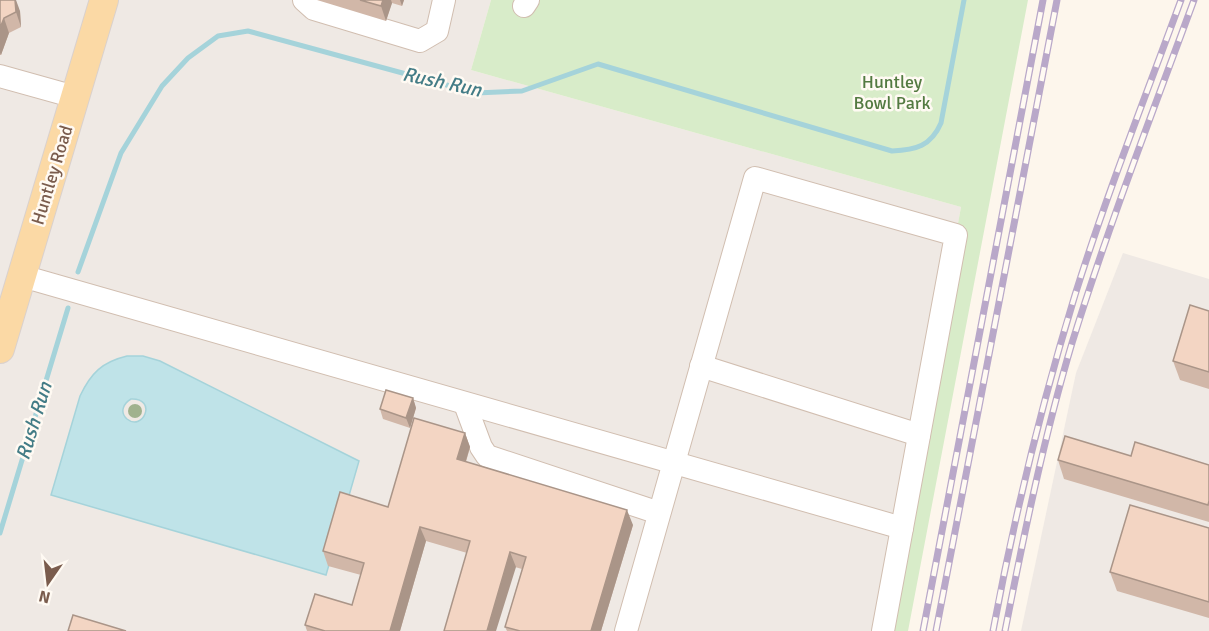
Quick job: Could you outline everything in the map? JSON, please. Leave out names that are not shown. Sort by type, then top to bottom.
[{"type":"main road","name":"Huntley Road","points":[[0,349],[104,0]]},
{"type":"lane","points":[[304,0],[314,9],[420,41],[437,31],[444,0]]},
{"type":"lane","points":[[0,76],[75,97]]},
{"type":"lane","points":[[626,631],[754,178],[956,234],[882,631]]},
{"type":"lane","points":[[22,276],[902,528]]},
{"type":"lane","points":[[701,366],[919,435]]},
{"type":"lane","points":[[465,404],[481,447],[487,456],[656,512]]},
{"type":"shaded area","points":[[0,0],[491,0],[471,70],[961,207],[883,631],[0,631]]},
{"type":"shaded area","points":[[1123,253],[1209,279],[1209,631],[1021,631],[1076,373]]},
{"type":"green space","name":"Huntley Bowl Park","points":[[491,0],[1028,0],[908,631],[883,631],[961,207],[471,70]]},
{"type":"water","points":[[127,356],[143,356],[160,361],[359,461],[326,575],[51,495],[80,396],[88,381],[104,365]],"holes":[[[131,399],[139,400],[146,408],[145,414],[138,421],[133,422],[127,419],[123,408]]]},
{"type":"building","points":[[0,0],[15,0],[16,12],[4,18],[0,28]]},
{"type":"building","points":[[360,0],[383,0],[381,6]]},
{"type":"building","points":[[1190,305],[1209,311],[1209,372],[1173,361]]},
{"type":"building","points":[[386,390],[413,398],[406,418],[380,409]]},
{"type":"building","points":[[414,418],[465,433],[457,459],[627,510],[591,631],[520,631],[505,627],[526,557],[510,552],[487,631],[444,631],[470,541],[420,527],[390,631],[325,631],[305,625],[315,594],[352,605],[364,563],[323,551],[340,492],[388,507]]},
{"type":"building","points":[[1065,436],[1131,456],[1135,442],[1209,465],[1208,505],[1058,460]]},
{"type":"building","points":[[1130,505],[1209,528],[1209,602],[1110,572]]},
{"type":"building","points":[[73,615],[126,631],[68,631]]},
{"type":"waterway","name":"Rush Run","points":[[78,272],[121,153],[162,86],[188,58],[218,36],[248,31],[476,93],[522,91],[598,64],[892,151],[922,145],[933,137],[941,123],[964,0]]},
{"type":"waterway","name":"Rush Run","points":[[0,533],[68,308]]},
{"type":"railway","points":[[923,631],[1043,0]]},
{"type":"railway","points":[[936,631],[1057,0]]},
{"type":"railway","points":[[993,631],[1029,462],[1075,295],[1126,147],[1181,0]]},
{"type":"railway","points":[[1005,631],[1035,486],[1072,343],[1115,214],[1194,0]]}]
